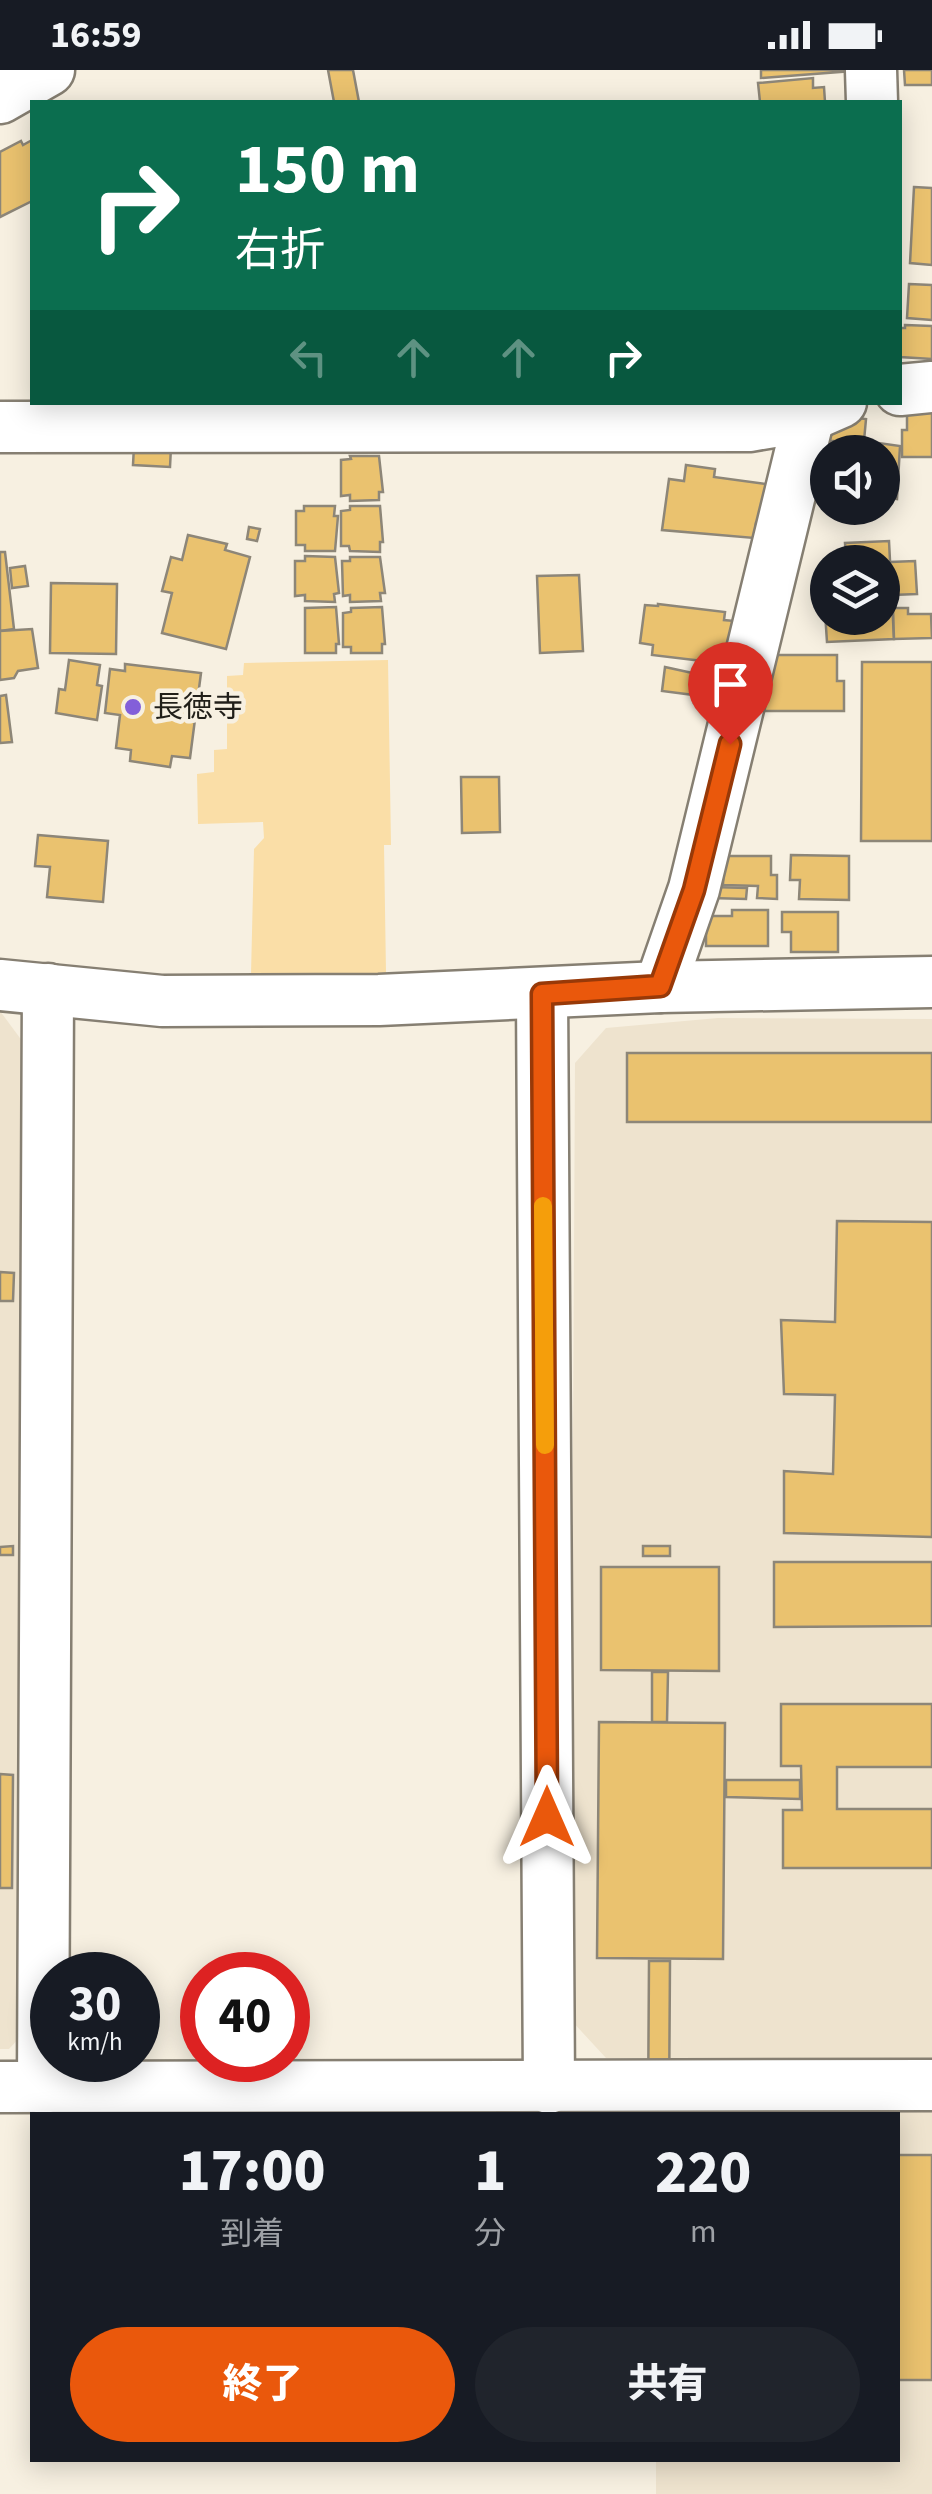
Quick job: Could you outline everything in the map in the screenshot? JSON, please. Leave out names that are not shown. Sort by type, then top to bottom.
[{"type":"street","points":[[0,98],[49,70]]},
{"type":"street","points":[[871,70],[872,100]]},
{"type":"street","points":[[902,390],[932,387]]},
{"type":"street","points":[[0,427],[749,426],[825,409],[694,890],[660,986]]},
{"type":"street","points":[[932,982],[660,986],[379,1000],[162,1001],[24,987],[21,2087],[932,2086]]},
{"type":"street","points":[[542,994],[549,2088]]},
{"type":"shaded area","points":[[388,660],[391,845],[384,845],[386,973],[251,974],[254,849],[264,838],[263,822],[198,824],[197,774],[214,772],[214,750],[227,749],[227,676],[243,675],[244,663]]},
{"type":"shaded area","points":[[0,1011],[31,1053],[30,2026],[9,2049],[0,2049]]},
{"type":"shaded area","points":[[718,1018],[932,1019],[932,2494],[656,2494],[656,2462],[900,2462],[900,2112],[747,2112],[715,2058],[606,2058],[570,2019],[575,1063],[606,1028]]},
{"type":"building","points":[[328,70],[353,70],[359,100],[334,100]]},
{"type":"building","points":[[761,70],[852,70],[852,71],[761,78]]},
{"type":"building","points":[[904,70],[932,70],[932,85],[905,85]]},
{"type":"building","points":[[813,78],[813,88],[824,87],[825,100],[760,100],[758,83]]},
{"type":"building","points":[[21,141],[23,145],[30,141],[30,202],[0,217],[0,152]]},
{"type":"building","points":[[914,187],[932,188],[932,265],[910,263]]},
{"type":"building","points":[[909,284],[932,285],[932,320],[907,318]]},
{"type":"building","points":[[932,326],[932,359],[902,357],[905,328]]},
{"type":"building","points":[[907,405],[932,405],[932,457],[902,457]]},
{"type":"building","points":[[847,417],[866,419],[865,435],[829,435]]},
{"type":"building","points":[[134,446],[171,447],[170,467],[133,465]]},
{"type":"building","points":[[350,456],[379,456],[383,492],[379,492],[379,500],[350,501],[350,495],[341,496],[341,460],[351,459]]},
{"type":"building","points":[[686,465],[715,469],[714,477],[766,484],[761,524],[756,523],[754,538],[662,530],[669,479],[684,481]]},
{"type":"building","points":[[304,506],[335,506],[335,551],[305,551],[305,545],[296,545],[296,511],[304,511]]},
{"type":"building","points":[[350,506],[380,506],[380,552],[350,551],[349,546],[341,546],[341,511],[350,510]]},
{"type":"building","points":[[249,527],[260,529],[257,541],[247,539]]},
{"type":"building","points":[[188,535],[227,544],[225,550],[250,557],[226,649],[162,633],[172,593],[162,591],[171,557],[182,560]]},
{"type":"building","points":[[889,541],[889,545],[845,545]]},
{"type":"building","points":[[0,552],[5,552],[14,629],[0,631]]},
{"type":"building","points":[[305,556],[335,557],[339,593],[334,594],[335,602],[305,601],[305,595],[295,596],[295,561],[305,561]]},
{"type":"building","points":[[350,557],[380,557],[385,593],[380,593],[381,601],[350,602],[350,595],[343,596],[342,561],[350,561]]},
{"type":"building","points":[[915,561],[917,594],[900,595],[900,562]]},
{"type":"building","points":[[25,566],[28,586],[12,588],[10,568]]},
{"type":"building","points":[[579,575],[583,651],[540,653],[537,576]]},
{"type":"building","points":[[51,583],[117,584],[116,654],[50,653]]},
{"type":"building","points":[[645,605],[725,612],[724,620],[735,621],[728,664],[652,655],[653,645],[640,643]]},
{"type":"building","points":[[336,607],[336,653],[305,653],[305,608]]},
{"type":"building","points":[[382,607],[382,653],[351,653],[351,647],[343,647],[343,613],[351,612],[351,608]]},
{"type":"building","points":[[900,608],[908,608],[908,614],[931,614],[932,638],[894,639],[894,635],[900,635]]},
{"type":"building","points":[[32,629],[38,668],[18,671],[14,678],[0,680],[0,631]]},
{"type":"building","points":[[827,635],[894,635],[894,639],[827,642]]},
{"type":"building","points":[[768,655],[837,655],[837,681],[844,681],[844,711],[756,711]]},
{"type":"building","points":[[69,660],[100,665],[97,685],[102,686],[97,720],[56,713],[59,689],[65,690]]},
{"type":"building","points":[[862,662],[932,662],[932,841],[861,841]]},
{"type":"building","points":[[125,664],[201,673],[190,758],[172,756],[170,767],[130,761],[131,750],[116,748],[120,715],[105,713],[110,669],[125,671]]},
{"type":"building","points":[[665,667],[697,674],[694,695],[662,691]]},
{"type":"building","points":[[701,672],[719,676],[712,708],[694,703]]},
{"type":"building","points":[[6,695],[12,742],[0,743],[0,696]]},
{"type":"building","points":[[461,777],[499,777],[500,832],[462,833]]},
{"type":"building","points":[[38,835],[108,841],[103,902],[47,897],[50,867],[35,866]]},
{"type":"building","points":[[791,855],[849,856],[849,900],[799,899],[800,880],[790,880]]},
{"type":"building","points":[[724,856],[771,856],[771,875],[777,875],[777,899],[757,898],[758,886],[723,885]]},
{"type":"building","points":[[712,887],[747,888],[746,899],[711,898]]},
{"type":"building","points":[[732,910],[768,910],[768,946],[706,946],[706,916],[732,916]]},
{"type":"building","points":[[782,912],[838,912],[838,952],[791,952],[791,932],[782,932]]},
{"type":"building","points":[[627,1053],[932,1053],[932,1122],[627,1122]]},
{"type":"building","points":[[837,1221],[932,1222],[932,1537],[784,1533],[784,1471],[833,1474],[835,1395],[784,1394],[781,1320],[835,1322]]},
{"type":"building","points":[[0,1272],[14,1273],[13,1301],[0,1301]]},
{"type":"building","points":[[13,1546],[13,1555],[0,1555],[0,1547]]},
{"type":"building","points":[[643,1546],[670,1546],[670,1556],[643,1556]]},
{"type":"building","points":[[774,1562],[932,1562],[932,1626],[774,1627]]},
{"type":"building","points":[[601,1567],[719,1567],[719,1671],[601,1670]]},
{"type":"building","points":[[652,1672],[668,1672],[667,1722],[652,1722]]},
{"type":"building","points":[[781,1704],[932,1704],[932,1767],[837,1767],[837,1809],[932,1809],[932,1868],[783,1868],[783,1810],[802,1810],[801,1766],[781,1766]]},
{"type":"building","points":[[599,1722],[725,1723],[723,1959],[597,1958]]},
{"type":"building","points":[[0,1774],[13,1775],[12,1888],[0,1888]]},
{"type":"building","points":[[726,1780],[800,1780],[800,1799],[726,1797]]},
{"type":"building","points":[[649,1961],[670,1961],[669,2112],[648,2112]]},
{"type":"building","points":[[900,2155],[932,2155],[932,2380],[900,2380]]},
{"type":"slow traffic","points":[[543,1206],[545,1445]]},
{"type":"place","name":"長徳寺","points":[[133,707]]},
{"type":"route","points":[[547,1817],[542,994],[660,986],[694,890],[730,744]]}]
